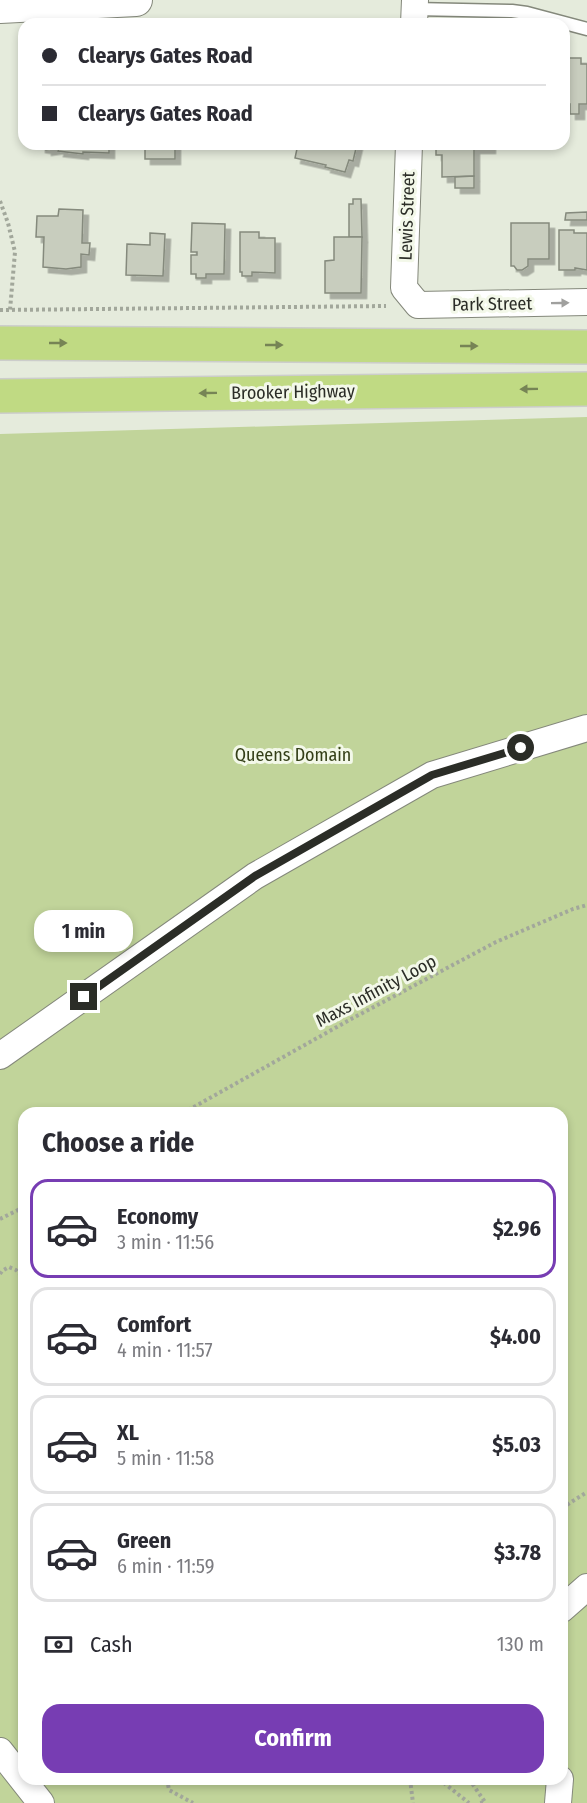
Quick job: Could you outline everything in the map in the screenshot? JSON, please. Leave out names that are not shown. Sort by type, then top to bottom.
[{"type":"highway","points":[[0,343],[587,347]]},
{"type":"highway","name":"Brooker Highway","points":[[0,396],[587,389]]},
{"type":"street","points":[[0,7],[136,0]]},
{"type":"street","name":"Lewis Street","points":[[409,150],[411,296]]},
{"type":"street","name":"Park Street","points":[[411,296],[587,302]]},
{"type":"street","points":[[0,1056],[255,876],[432,775],[587,728]]},
{"type":"street","points":[[568,1604],[587,1587]]},
{"type":"street","points":[[0,1751],[18,1774]]},
{"type":"street","points":[[27,1785],[41,1803]]},
{"type":"street","points":[[558,1803],[560,1785]]},
{"type":"lane","points":[[414,11],[512,11],[546,18]]},
{"type":"lane","points":[[570,24],[587,29]]},
{"type":"path","points":[[0,201],[15,252],[10,310]]},
{"type":"path","points":[[0,310],[411,296]]},
{"type":"path","name":"Maxs Infinity Loop","points":[[194,1107],[353,1018],[496,942],[587,905]]},
{"type":"path","points":[[0,1219],[18,1210]]},
{"type":"path","points":[[0,1274],[9,1267],[18,1272]]},
{"type":"path","points":[[568,1504],[587,1492]]},
{"type":"path","points":[[169,1785],[170,1790],[193,1803]]},
{"type":"path","points":[[411,1785],[413,1803]]},
{"type":"path","points":[[446,1785],[469,1803]]},
{"type":"path","points":[[473,1785],[485,1802],[480,1803]]},
{"type":"green space","name":"Queens Domain","points":[[587,417],[587,1803],[0,1803],[0,434]]},
{"type":"building","points":[[570,58],[581,58],[581,64],[587,64],[587,104],[579,104],[579,114],[570,114]]},
{"type":"building","points":[[109,150],[109,153],[83,152],[83,154],[58,151]]},
{"type":"building","points":[[145,150],[175,150],[175,159],[145,159]]},
{"type":"building","points":[[297,150],[356,150],[353,161],[349,160],[345,172],[295,158]]},
{"type":"building","points":[[436,150],[474,150],[474,176],[442,177],[442,155],[436,155]]},
{"type":"building","points":[[474,176],[474,188],[455,188],[455,177]]},
{"type":"building","points":[[353,199],[361,199],[362,237],[349,237],[349,204],[353,204]]},
{"type":"building","points":[[59,209],[83,210],[82,243],[90,243],[89,255],[81,254],[81,267],[66,269],[43,267],[44,237],[36,237],[37,216],[58,216]]},
{"type":"building","points":[[587,212],[587,220],[565,220],[566,213]]},
{"type":"building","points":[[192,223],[225,224],[224,274],[206,274],[206,278],[196,278],[196,274],[191,274],[191,255],[197,255],[197,252],[191,252]]},
{"type":"building","points":[[511,223],[549,223],[549,259],[528,259],[528,266],[522,270],[511,266]]},
{"type":"building","points":[[559,230],[587,233],[587,270],[575,268],[575,270],[559,270]]},
{"type":"building","points":[[240,232],[259,232],[259,238],[275,238],[275,273],[252,272],[252,276],[242,276],[240,272]]},
{"type":"building","points":[[150,233],[165,234],[163,276],[126,275],[127,244],[150,245]]},
{"type":"building","points":[[334,237],[362,237],[361,293],[325,293],[325,261],[334,260]]},
{"type":"route","points":[[84,997],[255,876],[432,775],[521,748]]}]
